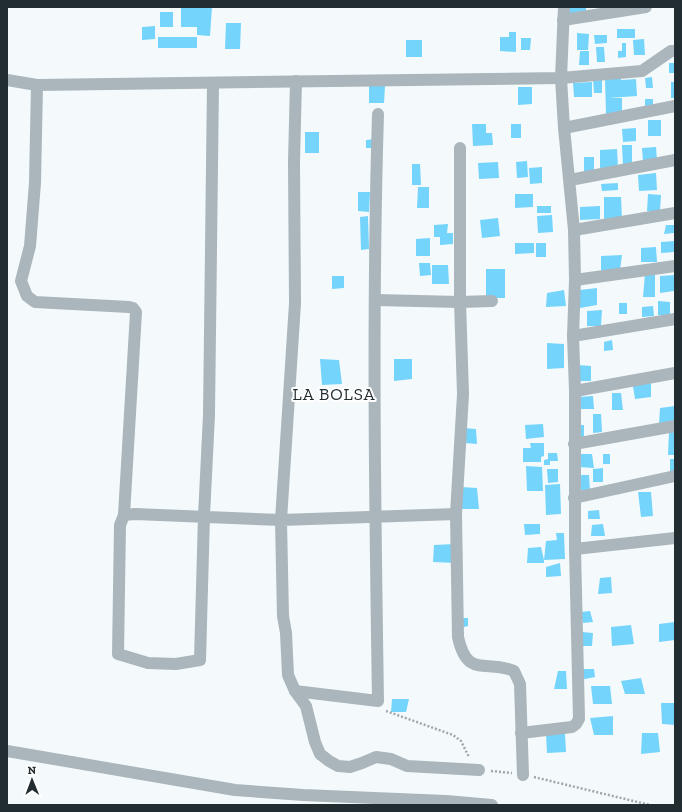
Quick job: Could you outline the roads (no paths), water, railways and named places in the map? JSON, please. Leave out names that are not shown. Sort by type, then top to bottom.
[{"type":"street","points":[[521,733],[572,726],[576,724],[579,719],[574,498],[574,230],[564,128],[561,78],[564,7]]},
{"type":"street","points":[[563,20],[646,7]]},
{"type":"street","points":[[7,80],[37,85],[561,78],[642,71],[671,51],[675,50]]},
{"type":"street","points":[[296,81],[294,162],[295,303],[281,520],[283,616],[286,633],[288,675],[295,691],[306,706],[315,742],[320,754],[338,766],[350,767],[362,764],[376,757],[391,759],[407,766],[479,770]]},
{"type":"street","points":[[37,85],[35,183],[30,246],[21,281],[27,296],[35,302],[133,308],[136,312],[124,515],[120,525],[118,654],[148,662],[176,664],[200,660],[204,516],[209,414],[213,82]]},
{"type":"street","points":[[564,128],[675,106]]},
{"type":"street","points":[[295,691],[378,701],[375,518],[375,300],[378,114]]},
{"type":"street","points":[[460,148],[460,302],[463,394],[456,514],[458,636],[461,648],[468,659],[475,665],[506,667],[514,670],[520,684],[523,774]]},
{"type":"street","points":[[570,180],[675,160]]},
{"type":"street","points":[[574,230],[675,213]]},
{"type":"street","points":[[575,280],[675,266]]},
{"type":"street","points":[[375,300],[460,302],[492,301]]},
{"type":"street","points":[[573,336],[675,319]]},
{"type":"street","points":[[575,391],[675,373]]},
{"type":"street","points":[[574,444],[675,426]]},
{"type":"street","points":[[574,498],[675,476]]},
{"type":"street","points":[[124,515],[204,516],[281,520],[375,518],[456,514]]},
{"type":"street","points":[[575,549],[675,538]]},
{"type":"street","points":[[7,751],[235,790],[303,795],[446,801],[492,805]]},
{"type":"district","name":"LA BOLSA","points":[[334,394]]}]
